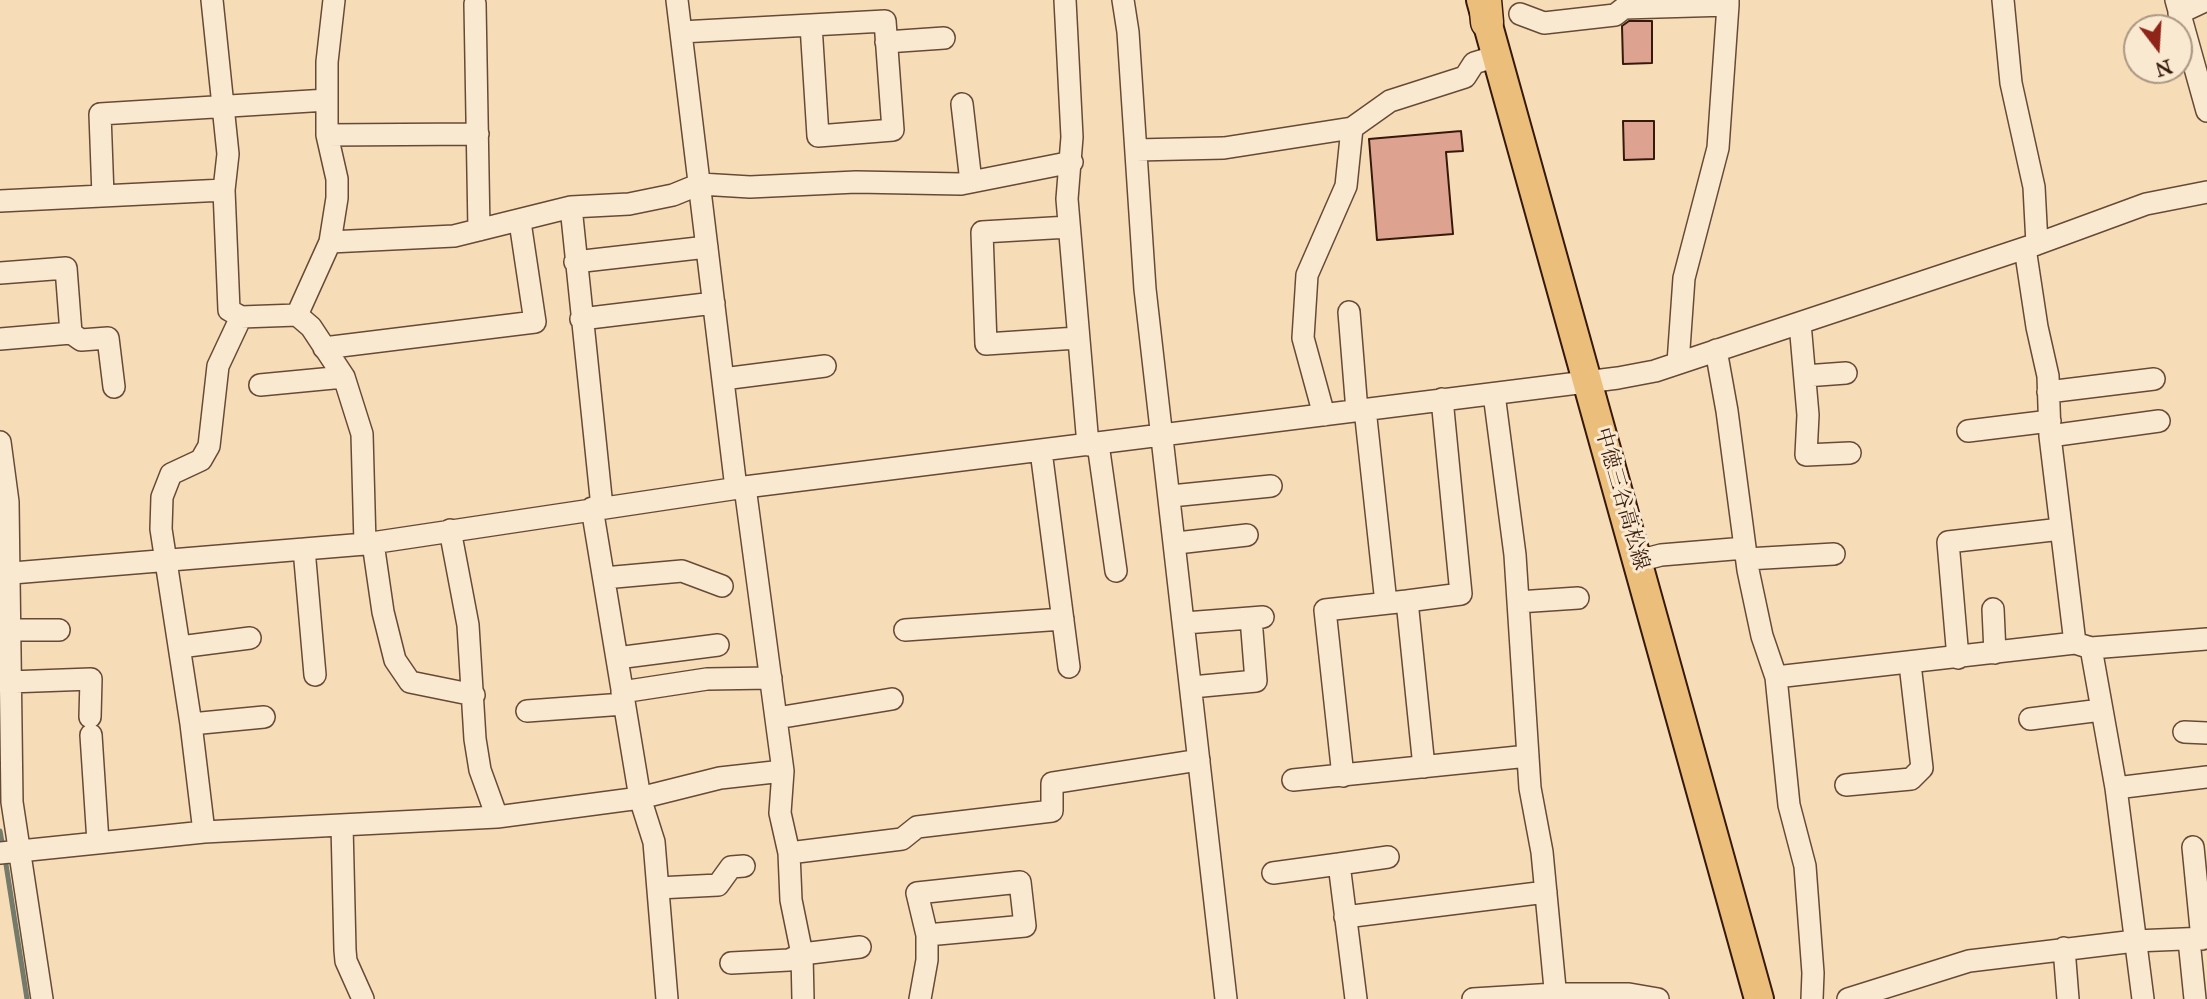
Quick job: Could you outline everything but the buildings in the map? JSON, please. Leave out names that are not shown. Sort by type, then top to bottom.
[{"type":"main road","name":"中徳三谷高松線","points":[[1488,23],[1759,999]]},
{"type":"street","points":[[212,0],[228,154],[224,190],[229,310],[241,317],[297,315],[311,327],[344,377],[362,434],[369,543],[396,660],[411,682],[474,695]]},
{"type":"street","points":[[297,315],[330,242],[337,179],[327,135],[327,62],[334,0]]},
{"type":"street","points":[[677,0],[723,379],[771,678],[783,771],[780,813],[789,853],[791,900],[802,954],[803,999]]},
{"type":"street","points":[[1065,0],[1072,162],[1067,200],[1077,338],[1093,445],[1121,539],[1116,571]]},
{"type":"street","points":[[1123,0],[1128,33],[1158,437],[1171,496],[1192,687],[1190,761],[1226,999]]},
{"type":"street","points":[[2003,0],[2011,83],[2034,187],[2031,246],[2036,327],[2048,376],[2050,429],[2061,529],[2083,645],[2101,710],[2116,788],[2143,999]]},
{"type":"street","points":[[2207,0],[2178,6],[2207,111]]},
{"type":"street","points":[[1136,150],[1224,148],[1352,128],[1390,100],[1465,77],[1474,63],[1488,23],[1513,25],[1521,7],[1544,23],[1615,15],[1625,8],[1728,3],[1718,148],[1684,278],[1678,363]]},
{"type":"street","points":[[475,4],[479,230]]},
{"type":"street","points":[[681,32],[885,21],[893,130],[818,136],[811,25]]},
{"type":"street","points":[[887,42],[944,38]]},
{"type":"street","points":[[103,196],[100,114],[327,100]]},
{"type":"street","points":[[962,104],[971,182]]},
{"type":"street","points":[[1324,415],[1303,338],[1307,275],[1346,186],[1352,128]]},
{"type":"street","points":[[327,135],[478,134]]},
{"type":"street","points":[[330,242],[454,236],[520,222],[572,207],[629,204],[673,195],[700,184],[750,187],[971,182],[1072,162]]},
{"type":"street","points":[[0,201],[224,190]]},
{"type":"street","points":[[4,573],[369,543],[740,488],[1442,399],[1589,383],[1678,363],[2031,246],[2146,204],[2207,192]]},
{"type":"street","points":[[572,207],[604,578],[640,798],[654,842],[667,999]]},
{"type":"street","points":[[324,348],[535,322],[520,222]]},
{"type":"street","points":[[1069,227],[982,232],[986,344],[1077,338]]},
{"type":"street","points":[[575,262],[707,247]]},
{"type":"street","points":[[0,273],[65,268],[71,333]]},
{"type":"street","points":[[581,318],[714,303]]},
{"type":"street","points":[[1349,312],[1361,410],[1424,767]]},
{"type":"street","points":[[204,832],[191,724],[161,529],[162,497],[171,474],[201,460],[209,446],[218,366],[241,317]]},
{"type":"street","points":[[1800,323],[1805,376],[1807,455],[1850,453]]},
{"type":"street","points":[[0,339],[71,333],[81,340],[108,338],[114,387]]},
{"type":"street","points":[[1716,351],[1727,411],[1746,554],[1762,636],[1776,677],[1789,805],[1805,866],[1813,973],[1812,999]]},
{"type":"street","points":[[723,379],[825,366]]},
{"type":"street","points":[[1805,376],[1846,373]]},
{"type":"street","points":[[260,385],[344,377]]},
{"type":"street","points":[[2048,392],[2154,379]]},
{"type":"street","points":[[1494,394],[1518,602],[1528,756],[1546,892],[1555,996]]},
{"type":"street","points":[[1343,776],[1325,610],[1461,594],[1442,399]]},
{"type":"street","points":[[1968,431],[2050,429],[2159,421]]},
{"type":"street","points":[[0,442],[8,502],[4,573],[9,630],[5,677],[12,802],[11,851],[42,999]]},
{"type":"street","points":[[1041,451],[1069,667]]},
{"type":"street","points":[[1171,496],[1271,486]]},
{"type":"street","points":[[1958,658],[1948,542],[2061,529]]},
{"type":"street","points":[[450,530],[468,625],[475,739],[480,770],[497,817]]},
{"type":"street","points":[[1177,543],[1247,535]]},
{"type":"street","points":[[304,549],[315,675]]},
{"type":"street","points":[[1638,561],[1661,555],[1834,554]]},
{"type":"street","points":[[604,578],[682,571],[722,586]]},
{"type":"street","points":[[1518,602],[1578,598]]},
{"type":"street","points":[[1993,609],[1995,653]]},
{"type":"street","points":[[1185,623],[1257,617],[1256,681],[1192,687]]},
{"type":"street","points":[[905,630],[1063,619]]},
{"type":"street","points":[[9,630],[59,630]]},
{"type":"street","points":[[180,647],[250,638]]},
{"type":"street","points":[[1776,677],[2083,645],[2207,639]]},
{"type":"street","points":[[617,658],[718,645]]},
{"type":"street","points":[[1846,785],[1911,779],[1922,768],[1910,664]]},
{"type":"street","points":[[5,677],[91,679],[98,842]]},
{"type":"street","points":[[527,711],[623,698],[707,680],[771,678]]},
{"type":"street","points":[[776,718],[892,699]]},
{"type":"street","points":[[2030,719],[2101,710]]},
{"type":"street","points":[[191,724],[264,717]]},
{"type":"street","points":[[2184,732],[2207,733]]},
{"type":"street","points":[[1293,780],[1528,756]]},
{"type":"street","points":[[789,853],[902,839],[917,827],[1052,811],[1052,783],[1190,761]]},
{"type":"street","points":[[11,851],[204,832],[497,817],[640,798],[720,778],[783,771]]},
{"type":"street","points":[[2116,788],[2207,777]]},
{"type":"street","points":[[342,825],[346,961],[362,999]]},
{"type":"street","points":[[2193,847],[2199,939],[2195,999]]},
{"type":"street","points":[[1273,873],[1388,857]]},
{"type":"street","points":[[1339,864],[1356,999]]},
{"type":"street","points":[[658,888],[718,885],[731,867],[744,866]]},
{"type":"street","points":[[920,999],[927,960],[927,935],[917,893],[1020,882],[1025,926],[927,935]]},
{"type":"street","points":[[1345,917],[1546,892]]},
{"type":"street","points":[[1848,999],[1969,961],[2135,941],[2199,939]]},
{"type":"street","points":[[731,963],[789,960],[802,954],[860,947]]},
{"type":"street","points":[[2064,948],[2068,999]]},
{"type":"street","points":[[1473,999],[1629,994],[1658,999]]},
{"type":"waterway","points":[[0,831],[3,848]]},
{"type":"waterway","points":[[5,858],[27,999]]}]
